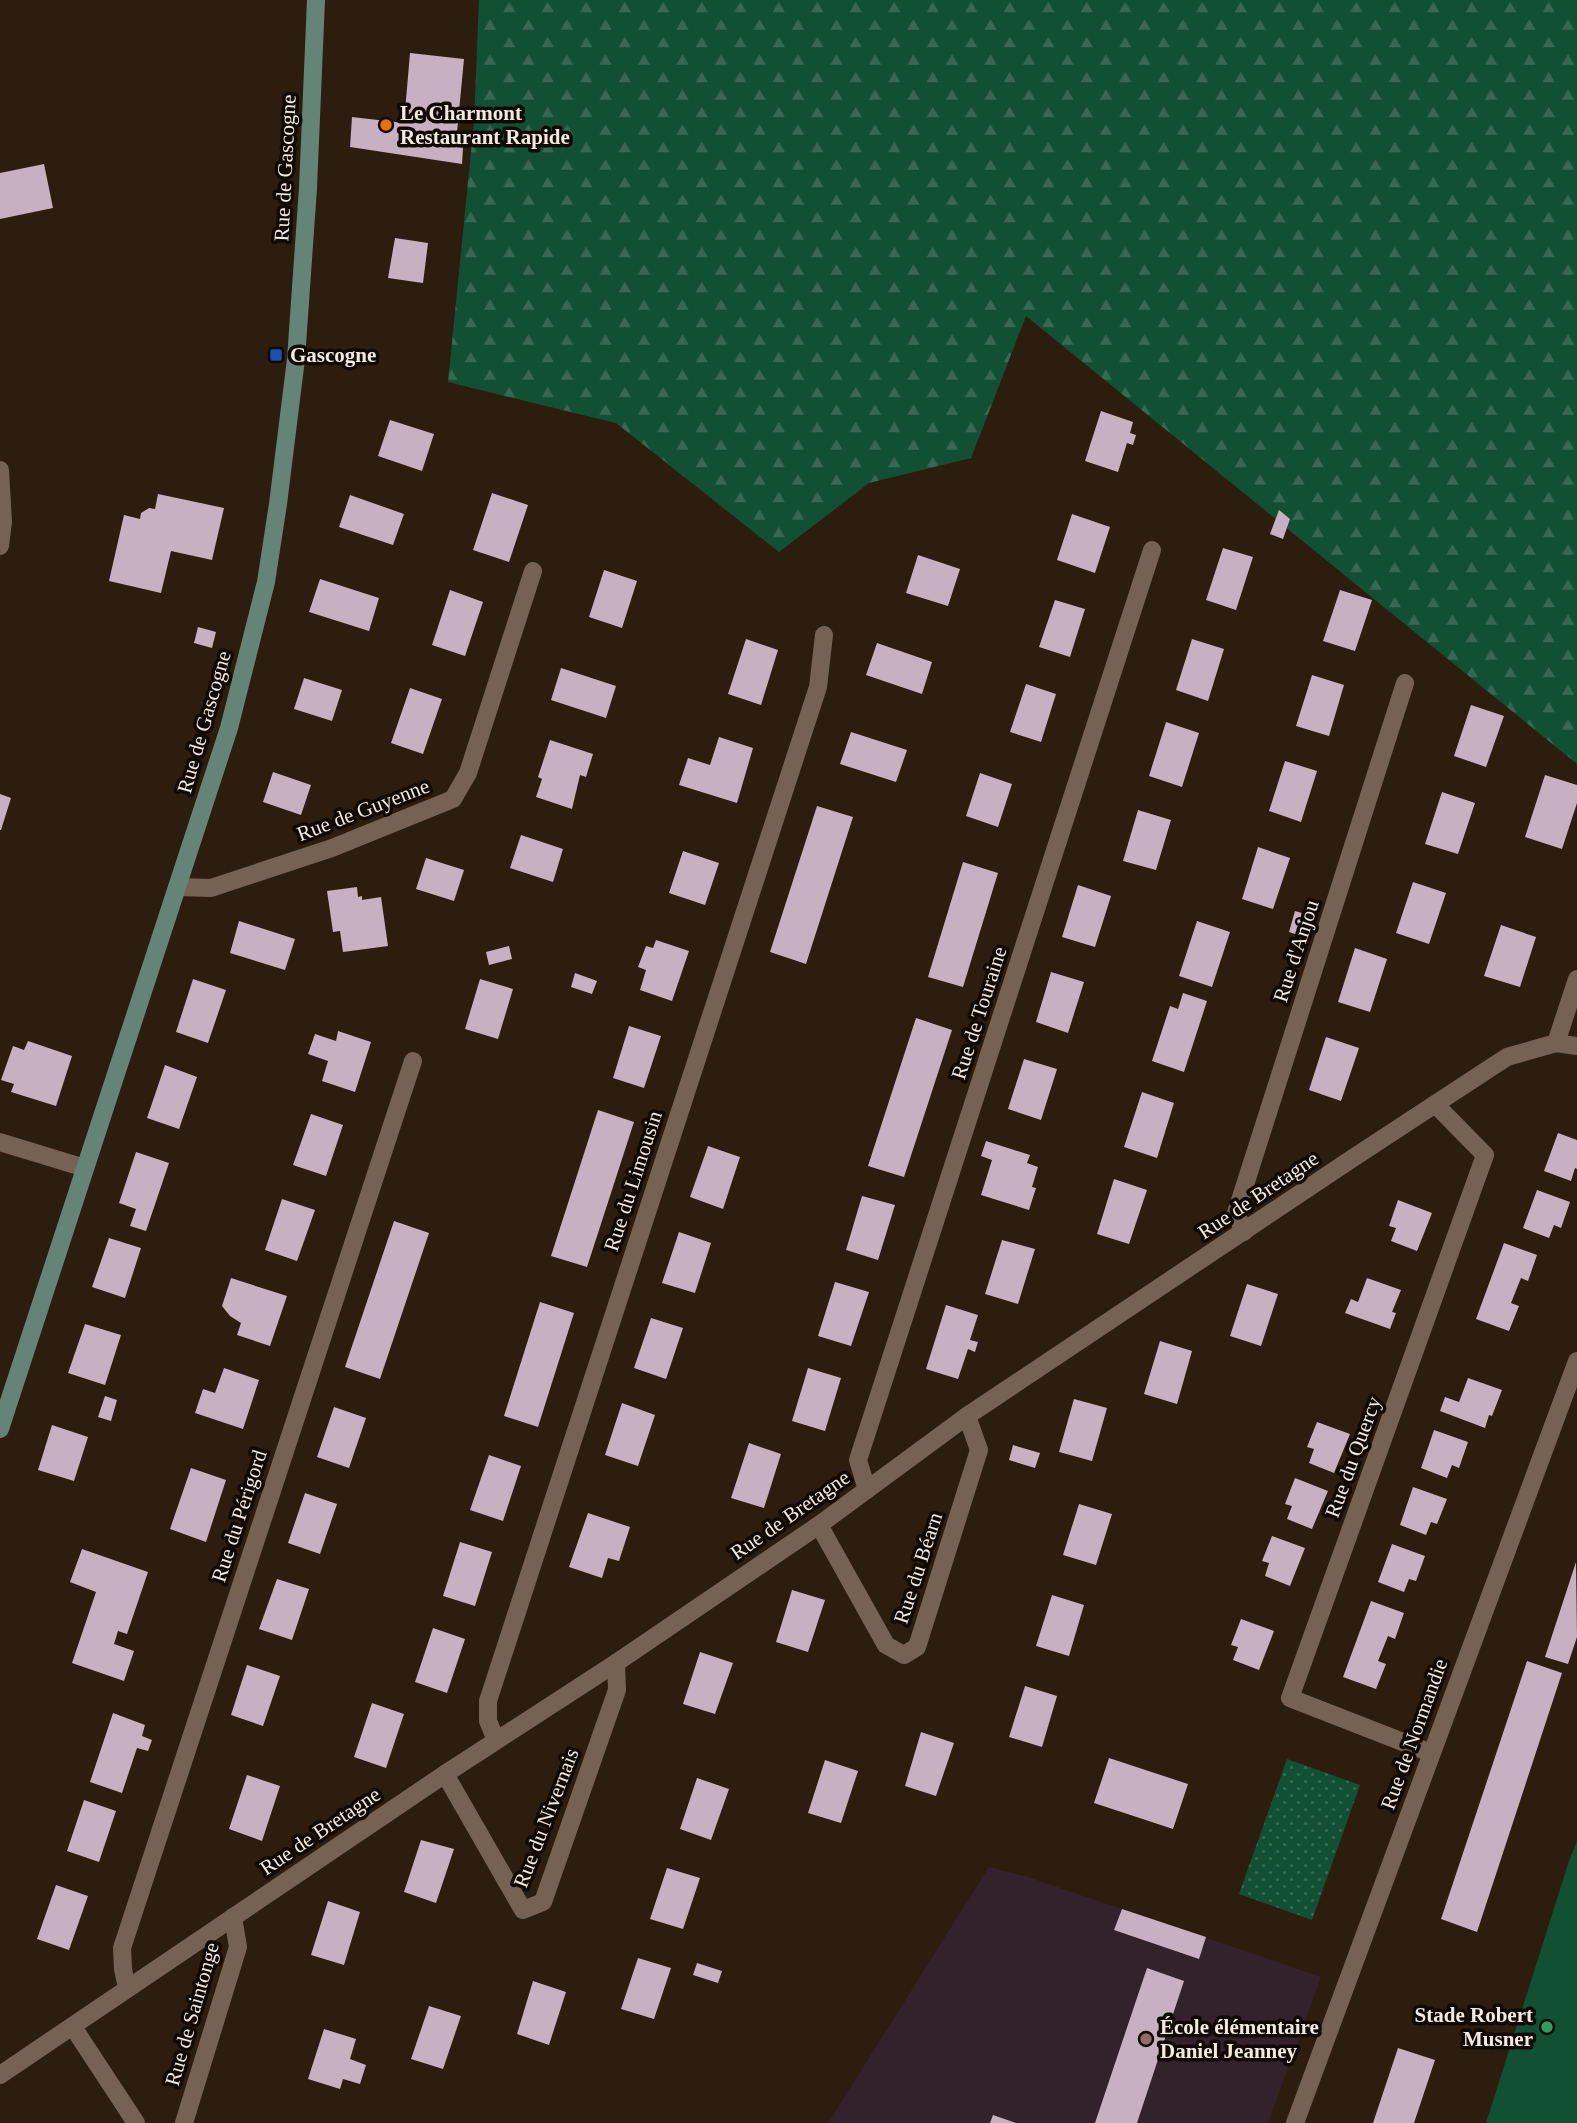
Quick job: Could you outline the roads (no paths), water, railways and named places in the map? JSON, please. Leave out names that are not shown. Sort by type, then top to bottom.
[{"type":"street","name":"Rue de Gascogne","points":[[0,1429],[229,728],[265,582],[296,359],[316,0]]},
{"type":"street","points":[[0,470],[3,522],[0,546]]},
{"type":"street","name":"Rue de Touraine","points":[[867,1490],[858,1460],[1152,550]]},
{"type":"street","name":"Rue de Guyenne","points":[[177,887],[211,888],[332,848],[453,799],[468,772],[533,572]]},
{"type":"street","name":"Rue du Limousin","points":[[496,1740],[488,1721],[488,1701],[818,687],[824,635]]},
{"type":"street","name":"Rue d'Anjou","points":[[1244,1232],[1236,1213],[1405,683]]},
{"type":"street","points":[[1577,979],[1556,1042],[1577,1046]]},
{"type":"street","name":"Rue de Bretagne","points":[[0,2075],[445,1774],[616,1663],[819,1525],[967,1416],[1435,1104],[1507,1057],[1556,1042]]},
{"type":"street","name":"Rue du Périgord","points":[[127,1988],[122,1948],[413,1060]]},
{"type":"street","name":"Rue du Quercy","points":[[1431,1753],[1290,1699],[1485,1155],[1435,1104]]},
{"type":"street","points":[[0,1142],[85,1168]]},
{"type":"street","name":"Rue de Normandie","points":[[1295,2123],[1577,1361]]},
{"type":"street","name":"Rue du Béarn","points":[[819,1525],[886,1645],[904,1655],[917,1647],[979,1450],[967,1416]]},
{"type":"street","name":"Rue du Nivernais","points":[[445,1774],[523,1910],[542,1902],[617,1690],[616,1663]]},
{"type":"street","name":"Rue de Saintonge","points":[[184,2123],[238,1947],[233,1917]]},
{"type":"street","points":[[73,2027],[136,2123]]},
{"type":"place","name":"Le Charmont Restaurant Rapide","points":[[386,125]]},
{"type":"place","name":"Gascogne","points":[[276,355]]},
{"type":"place","name":"Stade Robert Musner","points":[[1547,2027]]},
{"type":"place","name":"École élémentaire Daniel Jeanney","points":[[1146,2039]]}]
